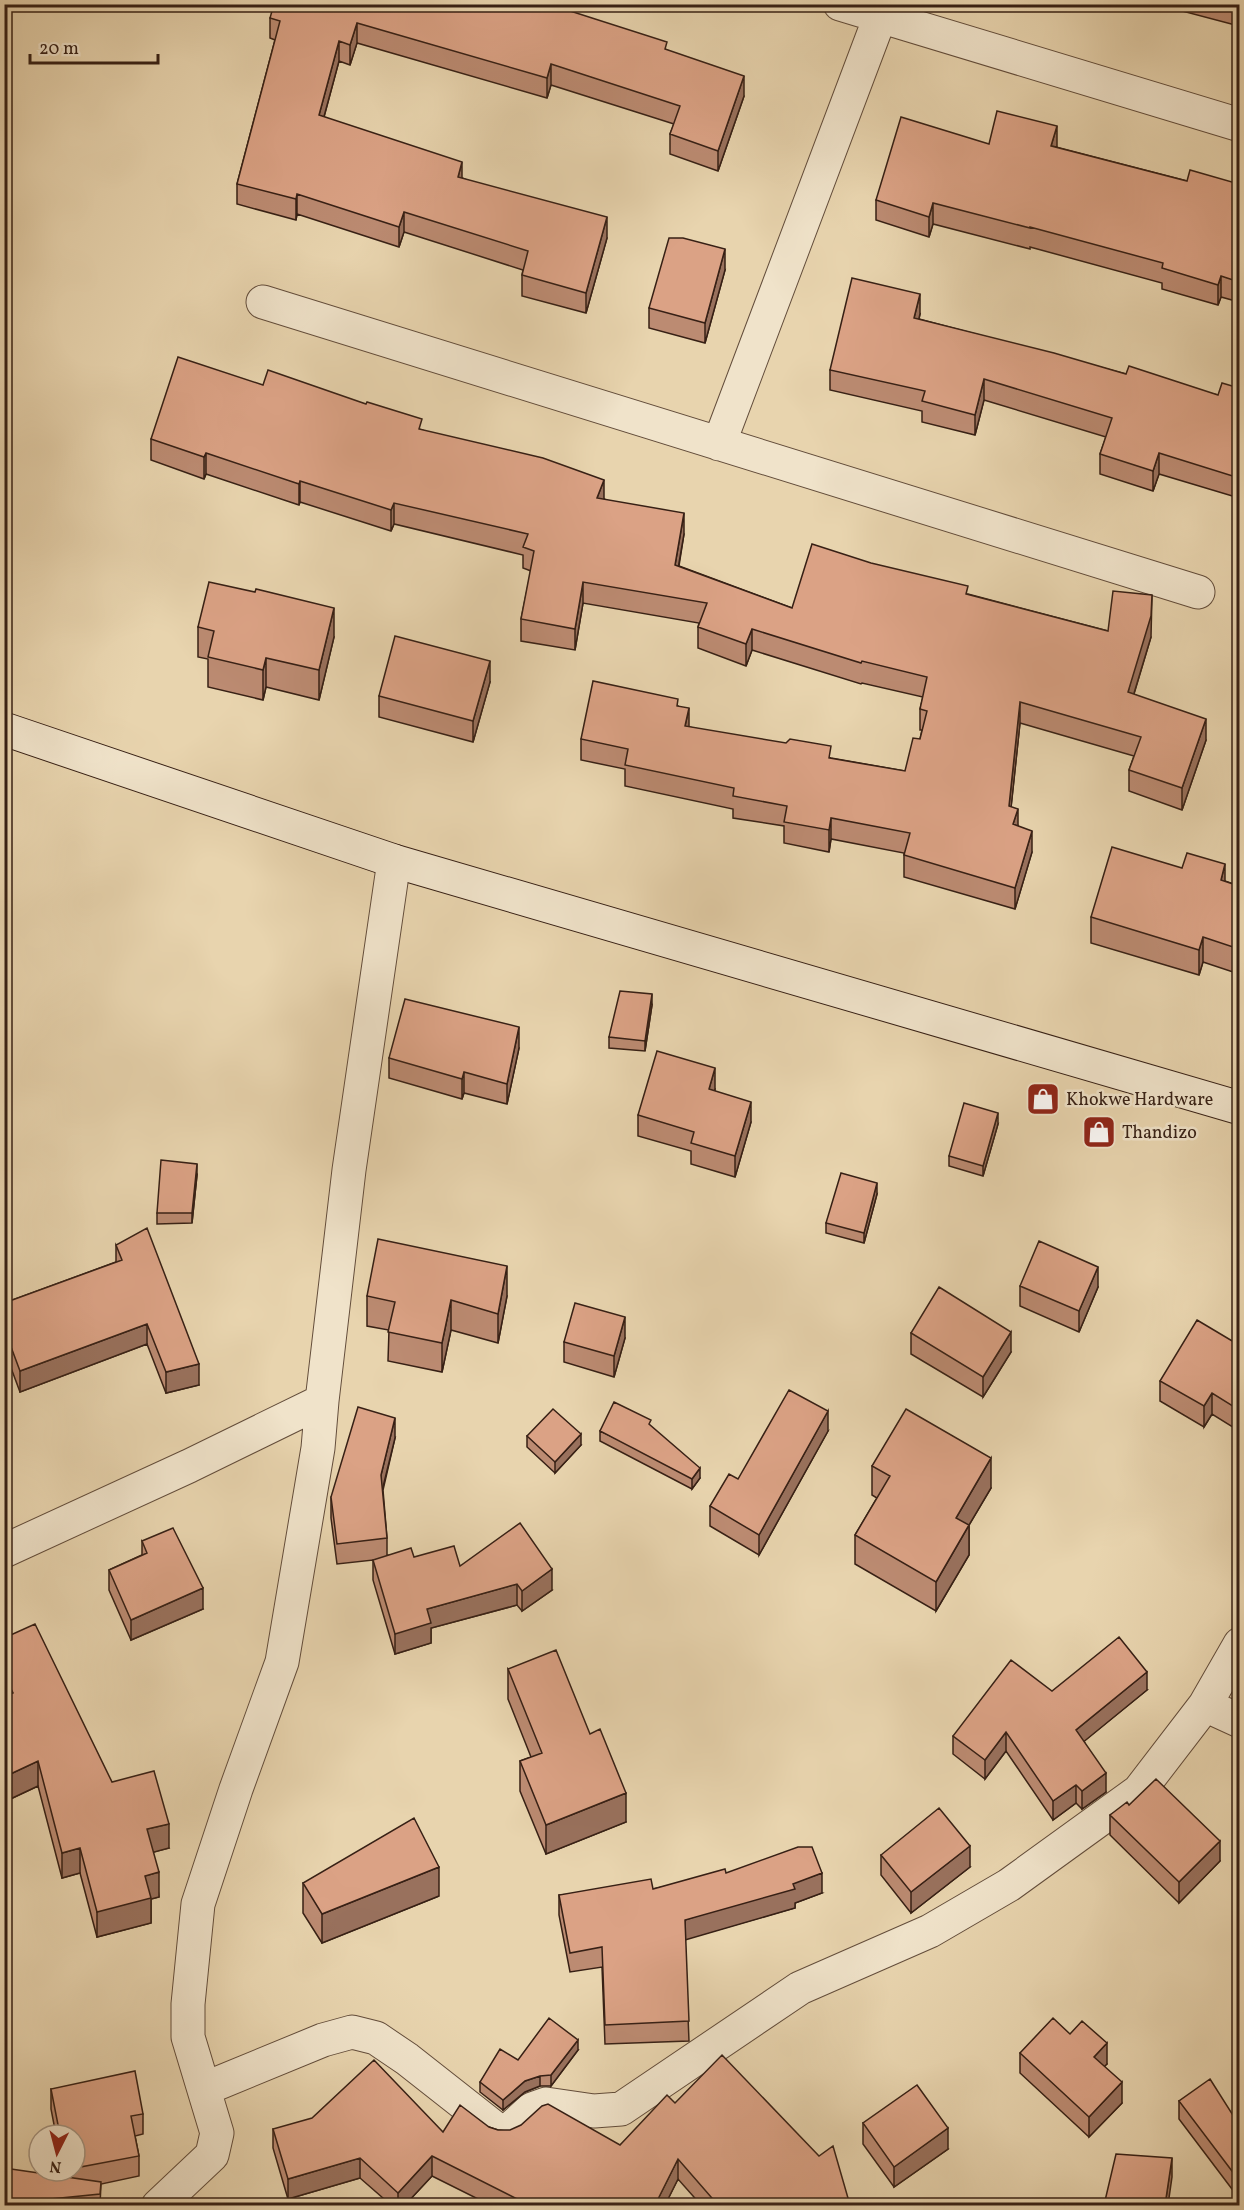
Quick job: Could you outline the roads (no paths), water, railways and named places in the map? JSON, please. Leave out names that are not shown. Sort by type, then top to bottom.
[{"type":"street","points":[[840,4],[1239,125]]},
{"type":"street","points":[[719,444],[880,17]]},
{"type":"street","points":[[263,302],[1198,592]]},
{"type":"street","points":[[4,729],[394,861],[1239,1108]]},
{"type":"street","points":[[158,2205],[212,2155],[218,2133],[188,2037],[188,2004],[198,1904],[236,1789],[282,1662],[318,1448],[349,1170],[394,861]]},
{"type":"street","points":[[4,1551],[189,1466],[322,1401]]},
{"type":"street","points":[[204,2090],[323,2040],[351,2032],[376,2038],[392,2048],[478,2116],[504,2132],[532,2109],[546,2104],[594,2111],[621,2109],[800,1988],[930,1931],[1009,1885],[1139,1791],[1205,1705],[1239,1644]]},
{"type":"street","points":[[1205,1705],[1239,1721]]},
{"type":"place","name":"Khokwe Hardware","points":[[1043,1099]]},
{"type":"place","name":"Thandizo","points":[[1099,1132]]}]
